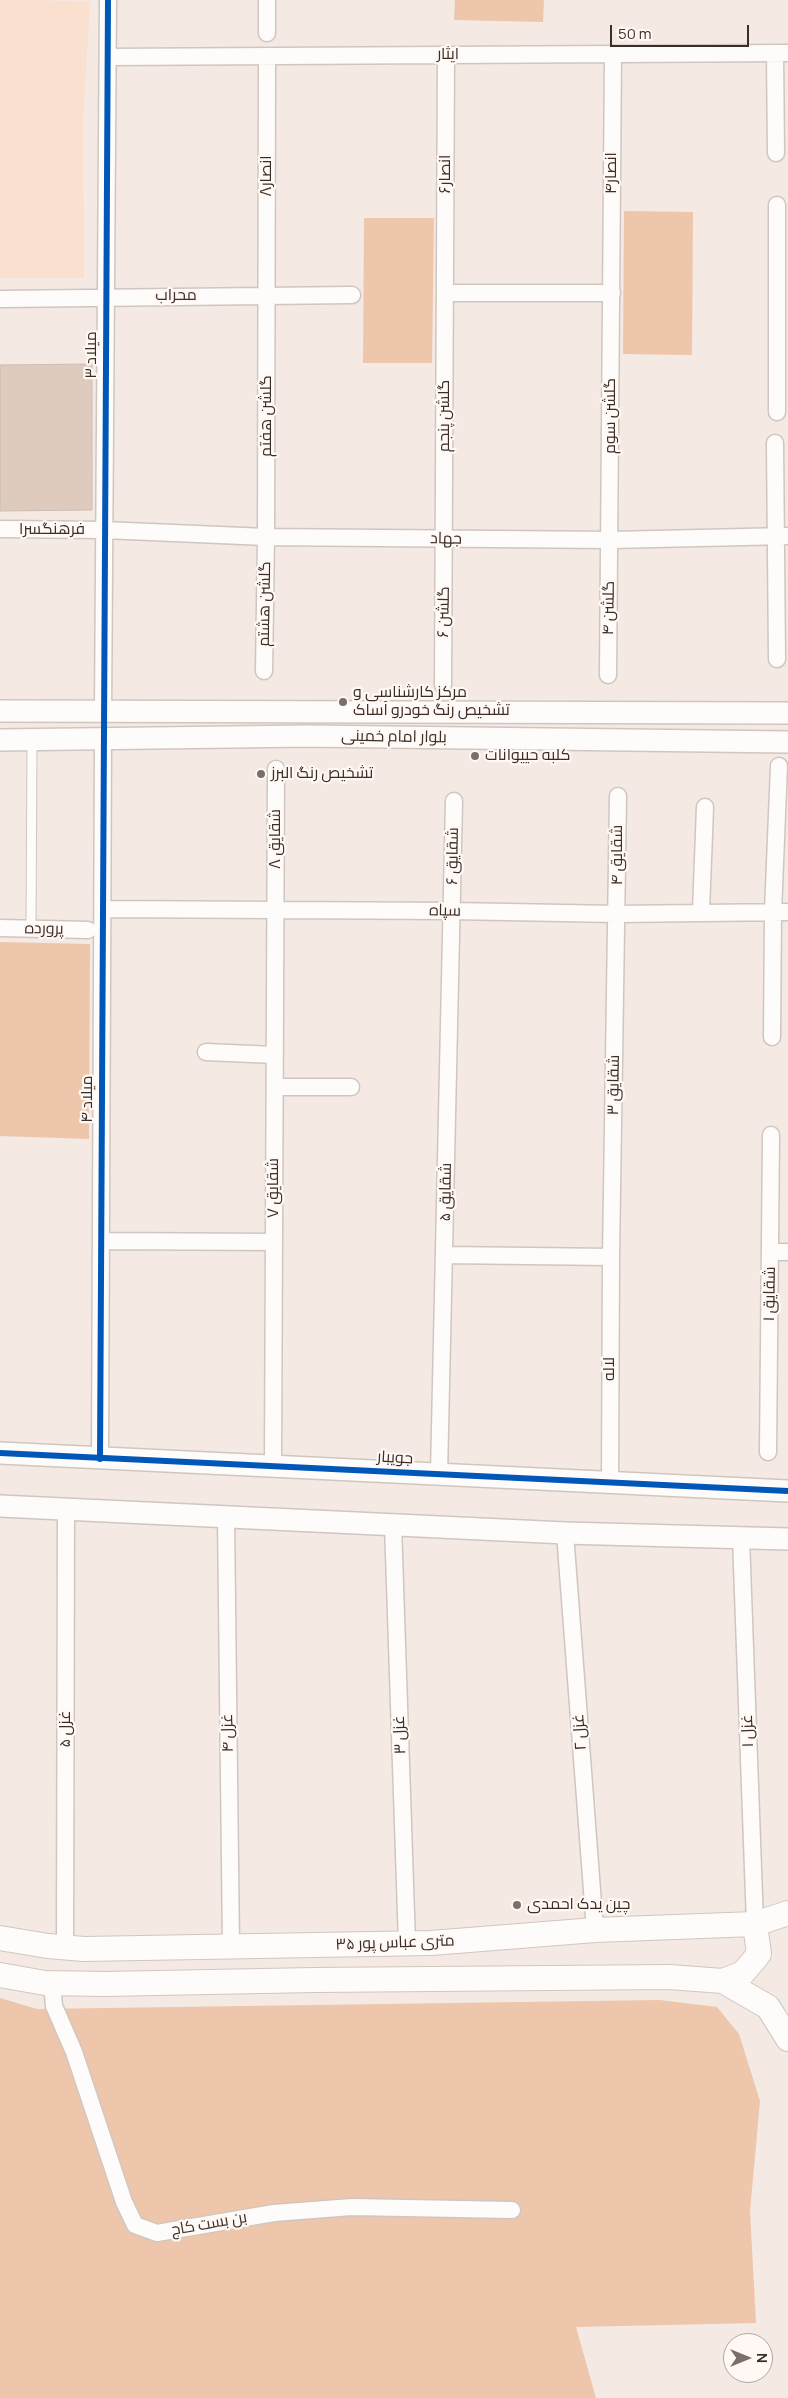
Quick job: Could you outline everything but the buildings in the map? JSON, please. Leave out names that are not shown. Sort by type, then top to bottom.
[{"type":"main road","name":"۳۵ متری عباس پور","points":[[0,1938],[65,1948],[231,1948],[406,1944],[595,1930],[755,1924],[788,1913]]},
{"type":"main road","points":[[0,1976],[57,1983],[105,1984],[669,1977],[723,1980],[743,1973],[759,1954],[755,1924]]},
{"type":"main road","points":[[723,1980],[768,2007],[788,2039]]},
{"type":"street","name":"میلاد ۳","points":[[103,710],[108,0]]},
{"type":"street","points":[[266,0],[267,33]]},
{"type":"street","name":"ایثار","points":[[108,57],[781,53]]},
{"type":"street","points":[[776,153],[781,53]]},
{"type":"street","name":"انصار۴","points":[[612,293],[613,54]]},
{"type":"street","name":"انصار۶","points":[[445,293],[446,55]]},
{"type":"street","name":"انصار۸","points":[[267,56],[267,296]]},
{"type":"street","points":[[777,205],[782,277],[777,412]]},
{"type":"street","points":[[445,293],[612,293]]},
{"type":"street","name":"گلشن پنجم","points":[[445,293],[445,538]]},
{"type":"street","name":"گلشن سوم","points":[[611,540],[612,293]]},
{"type":"street","name":"محراب","points":[[0,298],[352,295]]},
{"type":"street","name":"گلشن هفتم","points":[[266,537],[267,296]]},
{"type":"street","points":[[775,443],[782,536],[777,659]]},
{"type":"street","name":"فرهنگسرا","points":[[0,530],[104,530]]},
{"type":"street","name":"جهاد","points":[[104,530],[266,537],[611,540],[782,536]]},
{"type":"street","name":"گلشن هشتم","points":[[264,671],[266,537]]},
{"type":"street","name":"گلشن ۶","points":[[443,685],[445,538]]},
{"type":"street","name":"گلشن ۴","points":[[608,675],[611,540]]},
{"type":"street","points":[[103,710],[104,740]]},
{"type":"street","name":"بلوار امام خمینی","points":[[0,711],[788,713]]},
{"type":"street","name":"بلوار امام خمینی","points":[[0,740],[307,736],[788,742]]},
{"type":"street","name":"میلاد ۴","points":[[100,1459],[104,740]]},
{"type":"street","points":[[772,1037],[780,912],[779,766]]},
{"type":"street","name":"شقایق ۸","points":[[276,768],[276,910]]},
{"type":"street","name":"شقایق ۴","points":[[617,914],[618,796]]},
{"type":"street","name":"شقایق ۶","points":[[452,911],[454,801]]},
{"type":"street","points":[[701,912],[705,807]]},
{"type":"street","name":"سپاه","points":[[103,909],[617,914],[780,912]]},
{"type":"street","name":"شقایق ۷","points":[[273,1466],[276,910]]},
{"type":"street","name":"شقایق ۵","points":[[439,1474],[452,911]]},
{"type":"street","name":"شقایق ۳","points":[[611,1256],[617,914]]},
{"type":"street","name":"پرورده","points":[[0,928],[88,930]]},
{"type":"street","points":[[206,1052],[275,1055]]},
{"type":"street","points":[[275,1087],[351,1087]]},
{"type":"street","name":"شقایق ۱","points":[[768,1452],[771,1135]]},
{"type":"street","points":[[102,1241],[274,1242]]},
{"type":"street","points":[[771,1252],[788,1252]]},
{"type":"street","points":[[444,1255],[611,1256]]},
{"type":"street","name":"لاله","points":[[610,1482],[611,1256]]},
{"type":"street","name":"جویبار","points":[[0,1453],[788,1491]]},
{"type":"street","points":[[0,1506],[566,1533],[788,1539]]},
{"type":"street","name":"غزل ۵","points":[[65,1948],[66,1510]]},
{"type":"street","name":"غزل ۴","points":[[226,1518],[231,1948]]},
{"type":"street","name":"غزل ۳","points":[[393,1525],[406,1944]]},
{"type":"street","name":"غزل ۲","points":[[566,1533],[595,1930]]},
{"type":"street","name":"غزل ۱","points":[[741,1538],[755,1924]]},
{"type":"street","name":"بن بست کاج","points":[[57,1983],[53,1994],[54,2006],[74,2052],[124,2202],[135,2224],[157,2233],[274,2212],[352,2207],[512,2210]]},
{"type":"lane","points":[[31,929],[32,740]]},
{"type":"shaded area","points":[[0,0],[90,1],[83,123],[84,278],[0,278]]},
{"type":"shaded area","points":[[455,0],[544,0],[543,22],[454,20]]},
{"type":"shaded area","points":[[624,211],[693,212],[692,355],[623,354]]},
{"type":"shaded area","points":[[364,218],[434,218],[432,363],[363,363]]},
{"type":"shaded area","points":[[0,942],[90,944],[89,1139],[0,1136]]},
{"type":"shaded area","points":[[0,1998],[37,2009],[660,2000],[717,2007],[739,2034],[760,2101],[750,2211],[756,2323],[576,2327],[596,2398],[0,2398]]},
{"type":"cycle path","points":[[100,1459],[108,0]]},
{"type":"cycle path","points":[[0,1453],[788,1491]]},
{"type":"place","name":"مرکز کارشناسی و تشخیص رنگ خودرو آساک","points":[[343,702]]},
{"type":"place","name":"کلبه حییوانات","points":[[475,756]]},
{"type":"place","name":"تشخیص رنگ البرز","points":[[261,774]]},
{"type":"place","name":"چین یدک احمدی","points":[[517,1905]]}]
